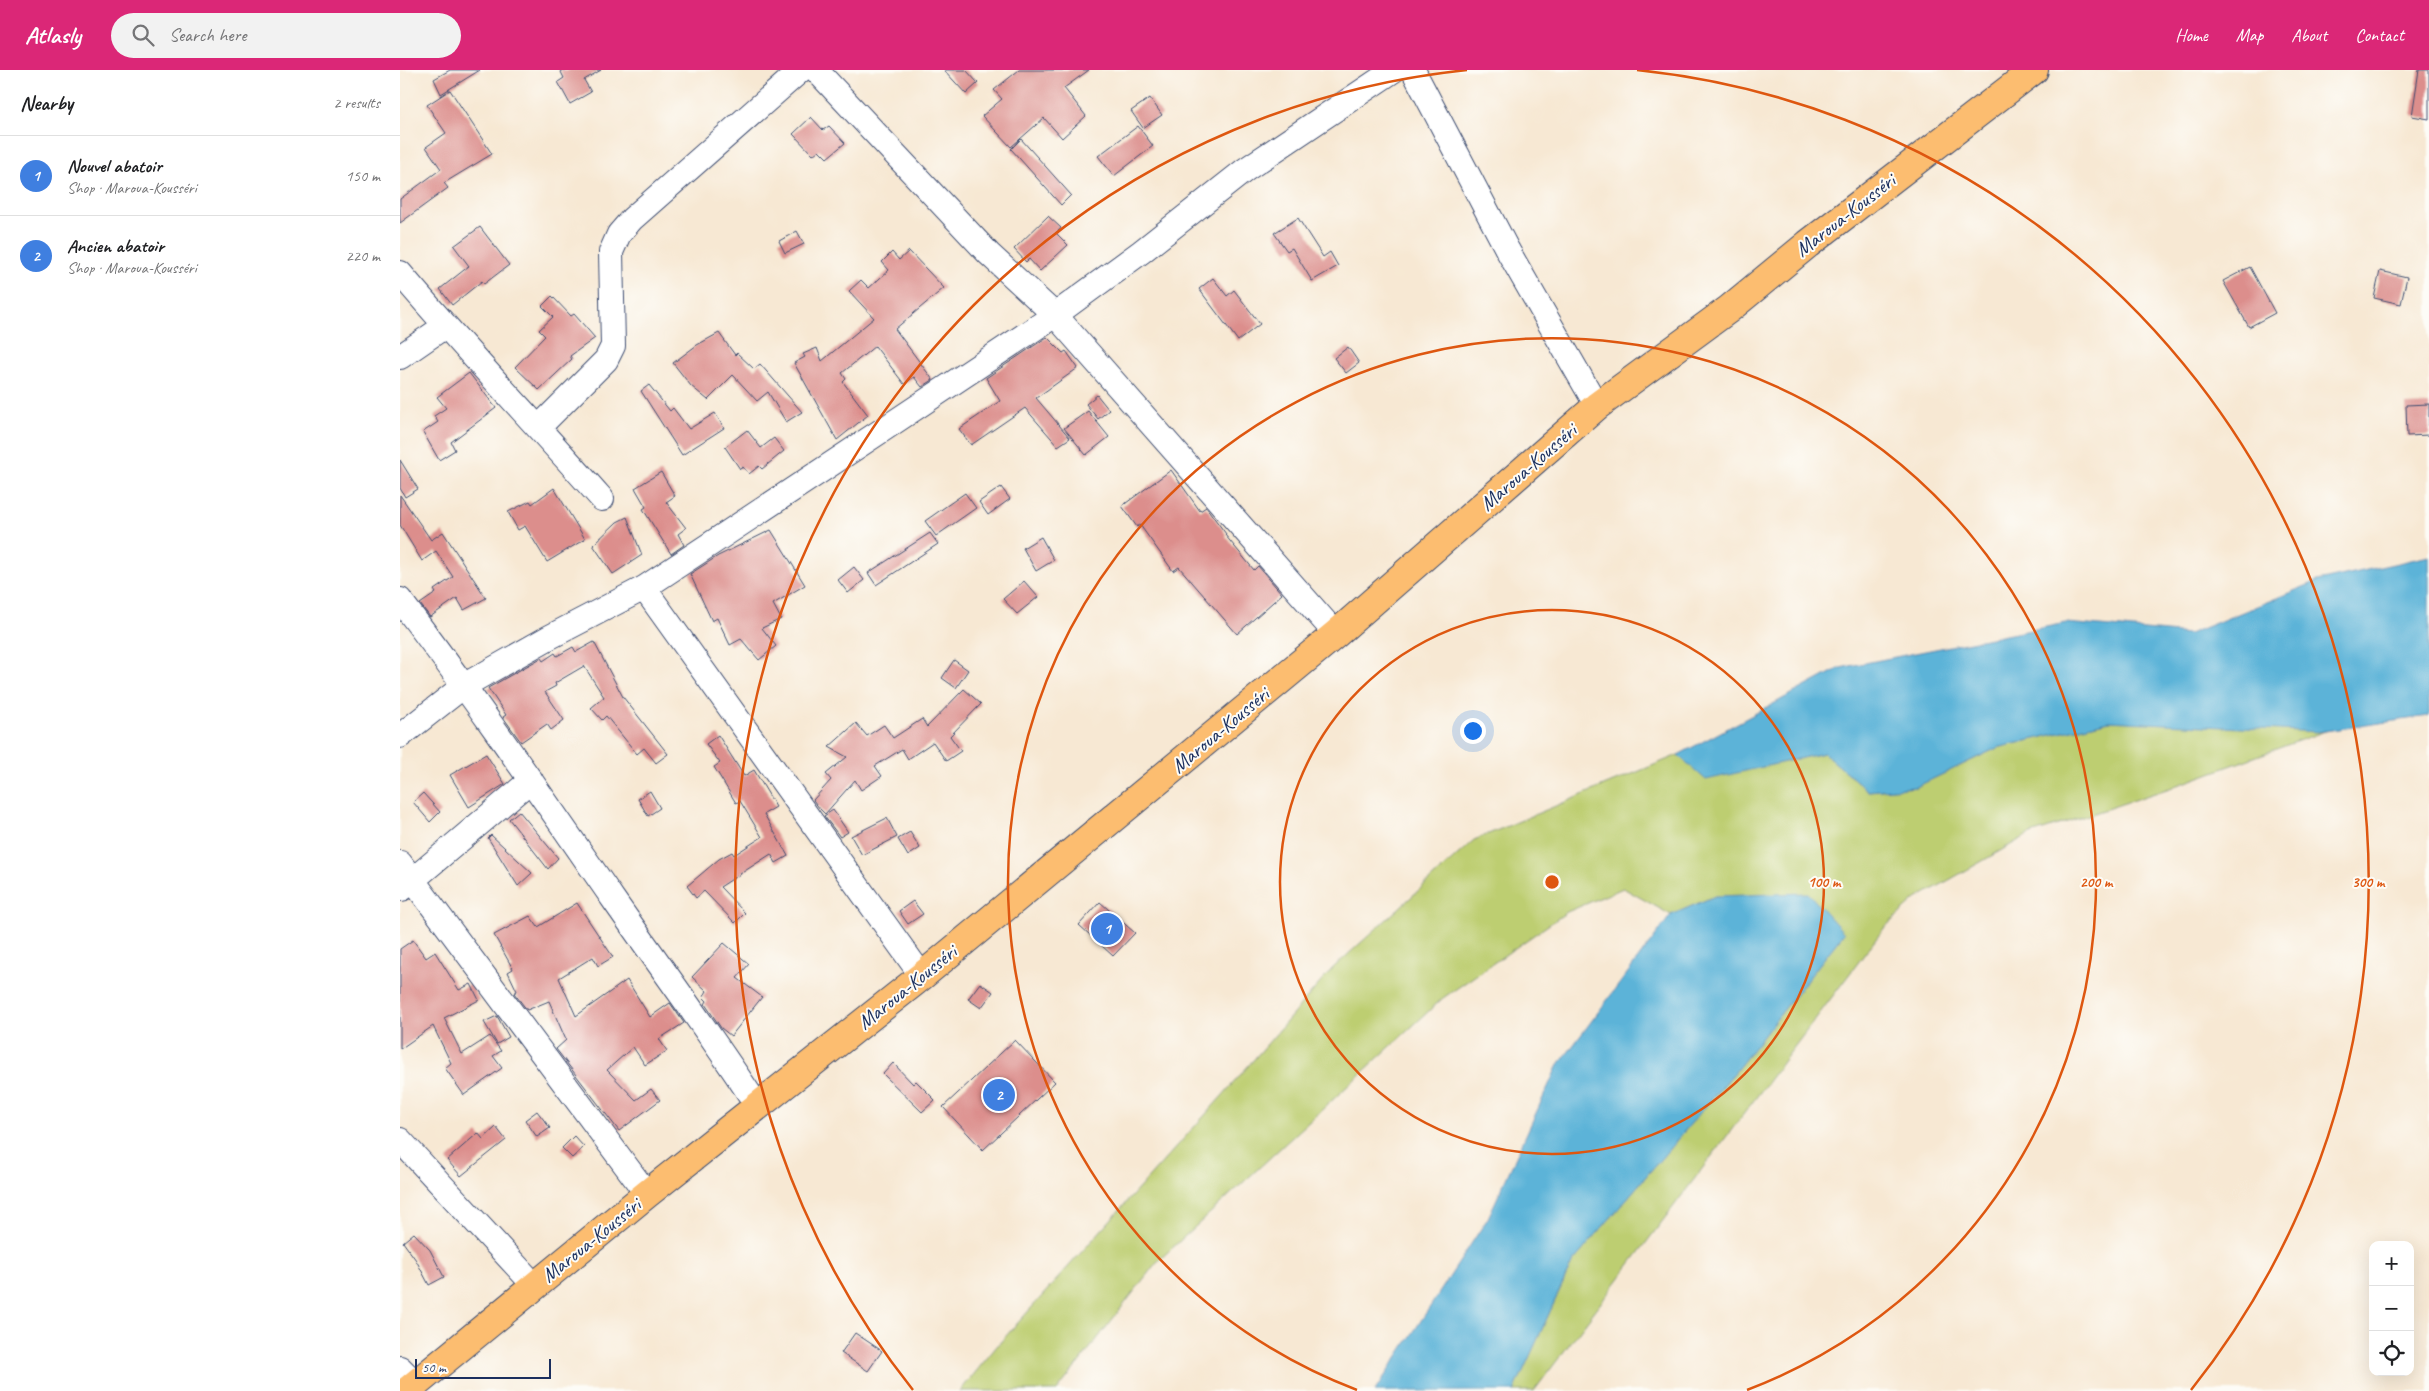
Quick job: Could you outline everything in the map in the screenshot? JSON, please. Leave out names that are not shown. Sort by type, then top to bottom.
[{"type":"highway","name":"Maroua-Kousséri","points":[[408,1381],[535,1286],[647,1194],[922,976],[1336,634],[1597,406],[1729,309],[1808,244],[2034,70]]},
{"type":"street","points":[[539,427],[606,360],[613,346],[611,252],[619,234],[632,219],[801,70]]},
{"type":"street","points":[[816,70],[989,254],[1054,314],[1336,634]]},
{"type":"street","points":[[400,736],[465,686],[548,638],[644,588],[1054,314],[1141,252],[1245,170],[1394,70]]},
{"type":"street","points":[[1413,70],[1508,251],[1597,406]]},
{"type":"street","points":[[400,273],[445,326],[539,427],[602,499]]},
{"type":"street","points":[[400,357],[445,326]]},
{"type":"street","points":[[644,588],[922,976]]},
{"type":"street","points":[[400,600],[465,686],[650,952],[704,1024],[758,1107]]},
{"type":"street","points":[[530,780],[404,878],[647,1194]]},
{"type":"street","points":[[400,1140],[535,1286]]},
{"type":"green space","points":[[2109,721],[2328,730],[2170,788],[2028,835],[1916,899],[1885,927],[1534,1391],[1514,1391],[1572,1263],[1735,1072],[1844,933],[1715,896],[1671,915],[1623,888],[1567,912],[1443,998],[1156,1263],[1057,1391],[960,1391],[997,1346],[1223,1095],[1333,968],[1474,840],[1678,755],[1706,779],[1824,753],[1868,791],[1916,787],[1997,748]]},
{"type":"water","points":[[2429,556],[2429,716],[2318,732],[2109,721],[1997,748],[1916,787],[1868,791],[1824,753],[1706,780],[1678,755],[1840,668],[2066,623],[2189,634],[2318,581]]},
{"type":"water","points":[[1808,893],[1844,933],[1735,1072],[1572,1263],[1514,1391],[1375,1391],[1488,1218],[1557,1067],[1671,915],[1715,896]]},
{"type":"building","points":[[450,70],[480,70],[441,94],[434,79]]},
{"type":"building","points":[[560,70],[601,70],[584,80],[591,92],[570,104],[558,82],[564,78]]},
{"type":"building","points":[[944,70],[966,70],[978,83],[966,94]]},
{"type":"building","points":[[1019,70],[1089,70],[1064,88],[1086,116],[1062,138],[1044,118],[1011,147],[982,116],[1002,99],[994,90]]},
{"type":"building","points":[[2419,70],[2429,70],[2429,119],[2412,116]]},
{"type":"building","points":[[450,90],[492,154],[444,183],[448,188],[400,223],[400,199],[441,169],[426,147],[446,133],[427,105]]},
{"type":"building","points":[[1150,98],[1162,115],[1143,128],[1131,111]]},
{"type":"building","points":[[811,117],[823,130],[829,126],[845,143],[827,158],[819,150],[813,155],[793,134]]},
{"type":"building","points":[[1138,126],[1153,146],[1114,176],[1098,156]]},
{"type":"building","points":[[1021,139],[1071,195],[1061,205],[1011,149]]},
{"type":"building","points":[[1048,216],[1061,228],[1056,233],[1068,245],[1040,271],[1029,259],[1026,262],[1014,249]]},
{"type":"building","points":[[1298,218],[1323,257],[1330,252],[1338,266],[1312,281],[1292,248],[1287,251],[1274,233]]},
{"type":"building","points":[[480,227],[509,265],[484,284],[482,281],[452,305],[440,289],[469,266],[454,246]]},
{"type":"building","points":[[797,231],[804,244],[785,253],[779,241]]},
{"type":"building","points":[[909,251],[944,288],[895,329],[933,380],[922,387],[914,377],[904,384],[875,346],[842,373],[846,379],[843,382],[868,415],[837,440],[794,363],[805,357],[803,354],[817,348],[822,361],[874,318],[849,291],[861,280],[869,288],[889,270],[882,262],[892,252],[899,260]]},
{"type":"building","points":[[2250,267],[2275,313],[2249,327],[2223,281]]},
{"type":"building","points":[[2380,271],[2407,277],[2401,304],[2374,298]]},
{"type":"building","points":[[1213,278],[1227,296],[1234,290],[1260,324],[1238,341],[1199,289]]},
{"type":"building","points":[[552,296],[571,316],[574,314],[595,338],[570,356],[572,359],[539,390],[515,367],[545,336],[539,330],[553,317],[542,306]]},
{"type":"building","points":[[719,333],[735,355],[737,353],[754,369],[760,364],[802,412],[786,422],[768,392],[757,401],[733,375],[708,400],[691,386],[673,363],[697,345]]},
{"type":"building","points":[[1047,337],[1063,353],[1066,351],[1078,368],[1036,398],[1070,438],[1058,446],[1025,408],[971,445],[959,429],[1000,401],[986,378]]},
{"type":"building","points":[[1348,347],[1359,363],[1346,373],[1334,358]]},
{"type":"building","points":[[469,373],[496,408],[451,442],[455,450],[439,460],[423,432],[438,422],[434,416],[446,408],[437,397]]},
{"type":"building","points":[[649,385],[670,411],[673,408],[689,429],[715,413],[724,428],[682,455],[641,391]]},
{"type":"building","points":[[1097,395],[1109,410],[1098,419],[1086,404]]},
{"type":"building","points":[[2429,404],[2429,435],[2407,436],[2406,405]]},
{"type":"building","points":[[1088,411],[1109,437],[1086,455],[1064,428]]},
{"type":"building","points":[[747,430],[761,448],[774,438],[784,451],[762,469],[759,466],[749,474],[743,467],[740,469],[725,447]]},
{"type":"building","points":[[400,460],[418,489],[405,497],[400,488]]},
{"type":"building","points":[[1171,470],[1200,511],[1206,507],[1225,535],[1254,570],[1258,566],[1282,594],[1237,634],[1179,567],[1173,571],[1140,525],[1137,527],[1122,506]]},
{"type":"building","points":[[661,472],[675,496],[666,502],[686,528],[678,534],[684,545],[671,554],[643,509],[646,507],[635,488]]},
{"type":"building","points":[[1001,487],[1010,499],[988,515],[979,502]]},
{"type":"building","points":[[554,488],[585,539],[547,562],[525,526],[518,530],[508,512],[530,501],[532,504]]},
{"type":"building","points":[[965,493],[976,508],[936,536],[925,521]]},
{"type":"building","points":[[400,495],[431,540],[443,532],[486,598],[464,610],[457,598],[430,617],[420,604],[436,593],[434,590],[453,577],[436,551],[422,561],[400,525]]},
{"type":"building","points":[[627,517],[642,555],[613,574],[593,545],[617,522]]},
{"type":"building","points":[[771,530],[805,585],[773,604],[781,619],[762,628],[776,646],[759,660],[741,639],[730,645],[717,618],[712,621],[690,574],[718,556]]},
{"type":"building","points":[[930,533],[938,544],[876,585],[868,573]]},
{"type":"building","points":[[1041,537],[1054,560],[1036,571],[1023,548]]},
{"type":"building","points":[[854,567],[864,580],[848,593],[838,580]]},
{"type":"building","points":[[1024,581],[1038,597],[1017,614],[1003,599]]},
{"type":"building","points":[[594,642],[623,697],[668,754],[656,763],[644,748],[637,754],[606,716],[602,720],[591,708],[604,697],[584,666],[555,683],[556,686],[545,692],[564,720],[551,730],[547,724],[521,742],[503,717],[506,715],[488,688],[541,658],[543,661],[555,653],[557,656],[573,647],[576,652]]},
{"type":"building","points":[[954,660],[968,670],[956,688],[942,678]]},
{"type":"building","points":[[964,689],[981,704],[950,736],[961,751],[946,761],[933,742],[908,759],[902,749],[875,766],[882,776],[861,790],[855,780],[825,814],[820,809],[813,800],[831,780],[826,774],[847,757],[829,747],[856,723],[867,736],[884,725],[893,738],[922,719],[927,727]]},
{"type":"building","points":[[718,735],[744,776],[754,770],[776,807],[764,814],[788,856],[776,863],[771,854],[720,887],[745,913],[735,923],[704,891],[696,898],[687,886],[719,859],[732,852],[734,855],[762,837],[740,801],[736,803],[714,767],[720,763],[706,744]]},
{"type":"building","points":[[486,754],[505,784],[469,807],[450,775]]},
{"type":"building","points":[[650,791],[660,808],[648,816],[638,799]]},
{"type":"building","points":[[423,793],[440,812],[430,822],[413,802]]},
{"type":"building","points":[[833,810],[848,832],[840,837],[824,816]]},
{"type":"building","points":[[519,811],[558,858],[548,869],[509,819]]},
{"type":"building","points":[[887,818],[897,837],[862,855],[851,836]]},
{"type":"building","points":[[910,832],[920,848],[908,856],[898,839]]},
{"type":"building","points":[[491,835],[532,873],[518,886],[488,838]]},
{"type":"building","points":[[913,901],[923,914],[908,924],[899,911]]},
{"type":"building","points":[[1100,902],[1135,933],[1113,956],[1079,925]]},
{"type":"building","points":[[577,903],[613,957],[598,966],[593,957],[559,978],[576,1016],[627,980],[650,1017],[670,1003],[684,1023],[659,1039],[667,1051],[645,1065],[633,1047],[607,1070],[636,1100],[651,1089],[660,1100],[619,1131],[556,1049],[566,1040],[549,1001],[527,1010],[514,993],[517,991],[508,972],[513,969],[494,935],[530,916],[538,927]]},
{"type":"building","points":[[413,940],[426,958],[435,952],[459,990],[471,984],[479,1000],[444,1018],[462,1054],[490,1036],[501,1051],[493,1056],[502,1068],[464,1095],[445,1068],[451,1063],[433,1026],[400,1049],[400,949]]},
{"type":"building","points":[[724,943],[749,964],[737,978],[762,997],[731,1036],[721,1028],[705,1004],[707,1001],[703,997],[707,991],[692,977]]},
{"type":"building","points":[[980,983],[993,992],[981,1008],[968,999]]},
{"type":"building","points":[[497,1016],[509,1037],[497,1044],[484,1022]]},
{"type":"building","points":[[1015,1040],[1055,1082],[983,1150],[943,1107]]},
{"type":"building","points":[[893,1063],[913,1084],[916,1081],[935,1100],[922,1112],[883,1074]]},
{"type":"building","points":[[537,1111],[550,1128],[537,1137],[525,1120]]},
{"type":"building","points":[[496,1127],[506,1140],[461,1176],[447,1160],[478,1133],[483,1139]]},
{"type":"building","points":[[574,1136],[584,1147],[572,1158],[562,1148]]},
{"type":"building","points":[[414,1233],[430,1250],[444,1277],[429,1285],[416,1260],[403,1242]]},
{"type":"building","points":[[855,1333],[882,1351],[868,1371],[841,1353]]},
{"type":"place","name":"Nouvel abatoir","points":[[1107,929]]},
{"type":"place","name":"Ancien abatoir","points":[[999,1095]]}]
